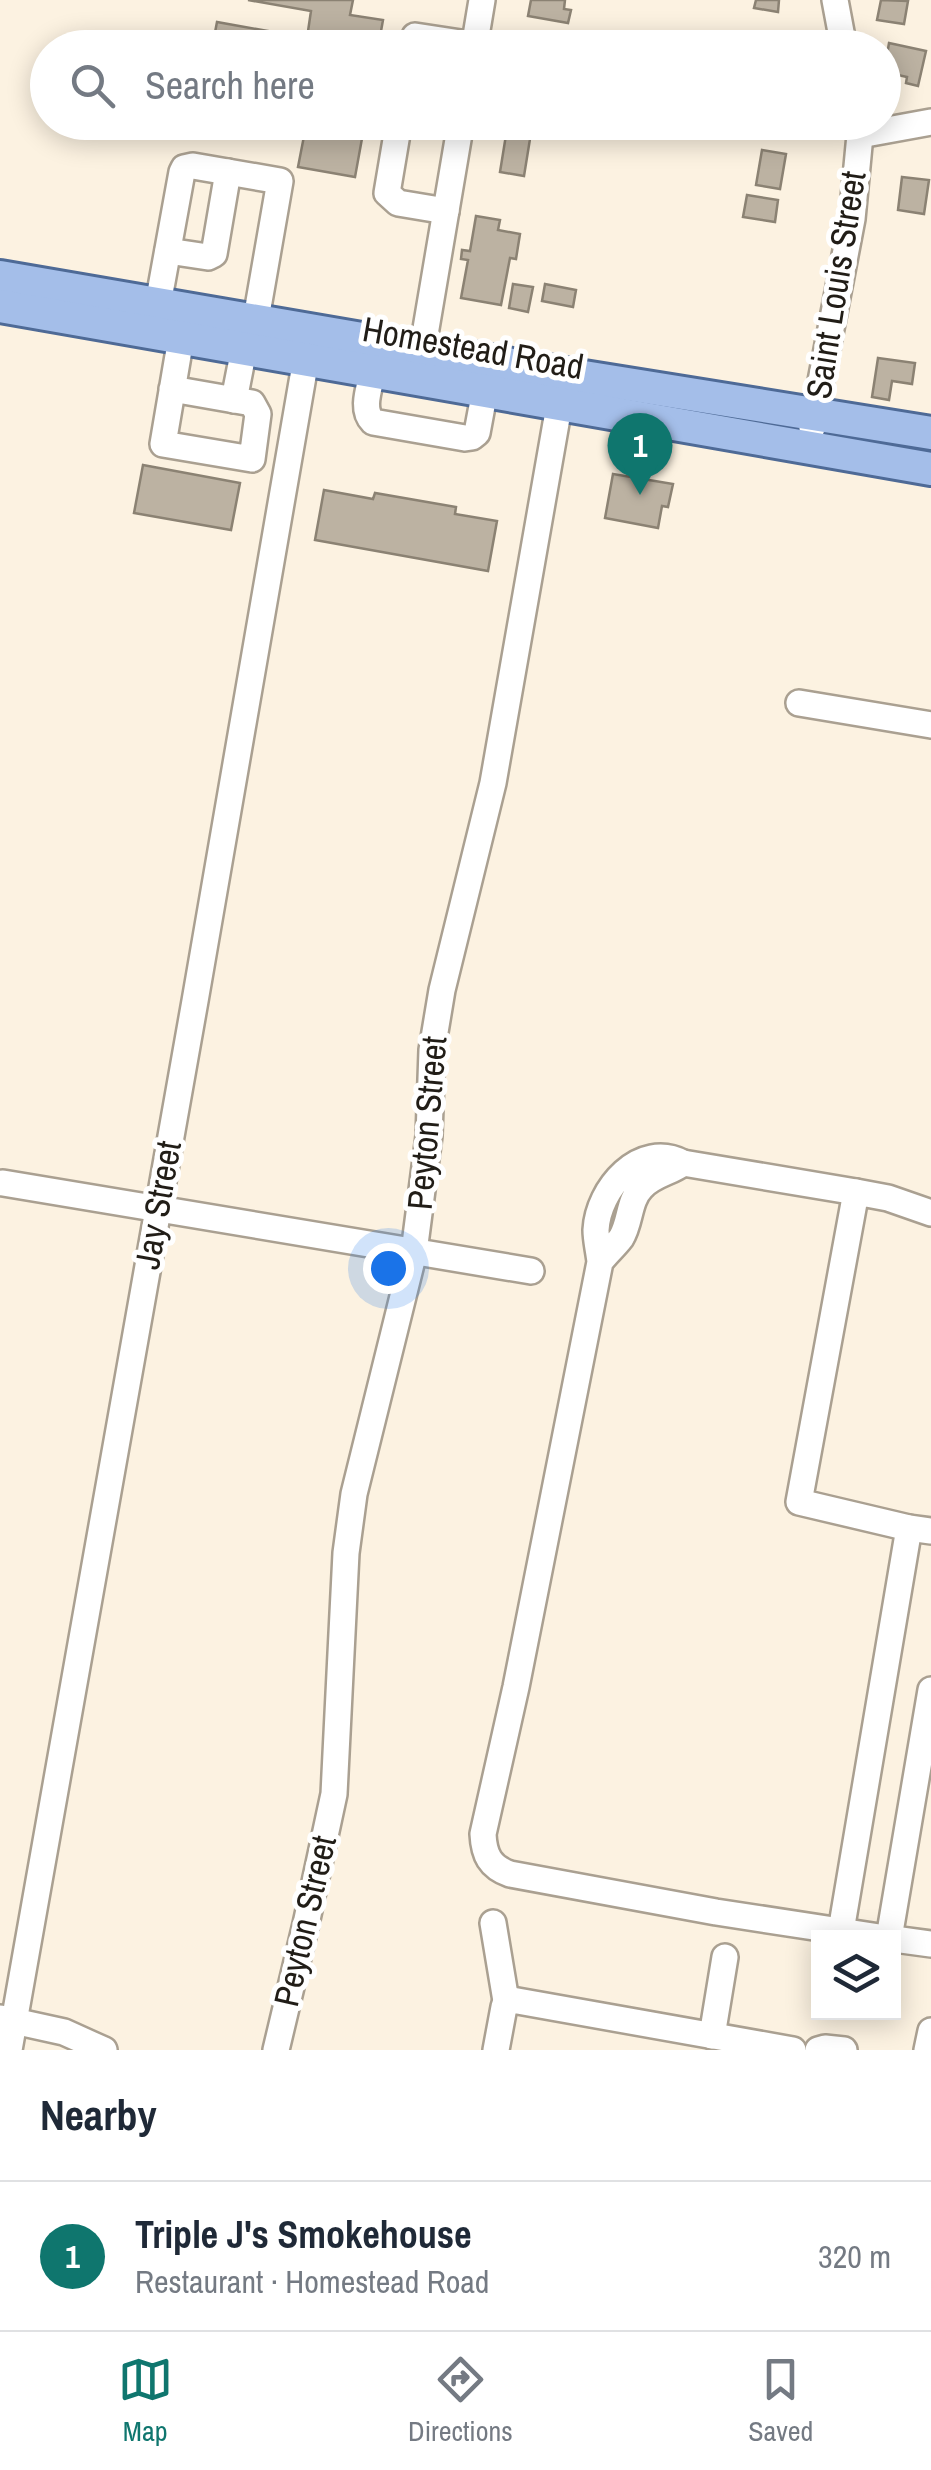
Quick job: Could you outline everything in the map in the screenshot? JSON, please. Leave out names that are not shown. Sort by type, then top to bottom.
[{"type":"main road","name":"Homestead Road","points":[[0,277],[158,304],[250,334],[306,359],[373,370],[420,363],[486,390],[562,388],[815,413],[931,434]]},
{"type":"main road","name":"Homestead Road","points":[[0,306],[182,338],[250,334],[420,363],[562,388],[809,448],[931,469]]},
{"type":"street","points":[[472,30],[482,0]]},
{"type":"street","points":[[835,0],[841,30]]},
{"type":"street","points":[[901,125],[931,122]]},
{"type":"street","points":[[396,140],[387,193],[398,203],[446,211]]},
{"type":"street","points":[[420,363],[458,140]]},
{"type":"street","name":"Saint Louis Street","points":[[809,448],[852,220],[858,140]]},
{"type":"street","points":[[158,304],[184,168],[193,166],[280,181],[234,400]]},
{"type":"street","points":[[168,251],[208,258],[214,254],[228,172]]},
{"type":"street","points":[[172,389],[252,403],[258,425],[252,458],[163,444],[172,389],[182,338]]},
{"type":"street","name":"Jay Street","points":[[9,2050],[7,2019],[196,1001],[306,359]]},
{"type":"street","points":[[373,370],[366,410],[373,422],[472,437],[477,432],[486,390]]},
{"type":"street","name":"Peyton Street","points":[[276,2050],[334,1794],[346,1553],[354,1494],[414,1252],[429,1136],[432,1050],[442,990],[493,783],[562,388]]},
{"type":"street","points":[[258,425],[294,432]]},
{"type":"street","points":[[799,703],[931,725]]},
{"type":"street","points":[[835,1930],[510,1874],[491,1864],[484,1834],[600,1262],[623,1235],[634,1197],[653,1177],[684,1163],[888,1198],[931,1213]]},
{"type":"street","points":[[3,1184],[531,1271]]},
{"type":"street","points":[[842,1930],[920,1529],[800,1502],[856,1192]]},
{"type":"street","points":[[891,1930],[931,1690]]},
{"type":"street","points":[[493,1923],[506,2002],[496,2050]]},
{"type":"street","points":[[901,1940],[931,1944]]},
{"type":"street","points":[[712,2036],[725,1958]]},
{"type":"street","points":[[506,2002],[793,2050]]},
{"type":"street","points":[[7,2019],[64,2032],[104,2050]]},
{"type":"street","points":[[928,2050],[931,2031]]},
{"type":"street","points":[[818,2050],[844,2050]]},
{"type":"building","points":[[248,0],[353,0],[350,15],[383,20],[381,30],[308,30],[311,11]]},
{"type":"building","points":[[531,0],[565,0],[564,9],[571,10],[568,23],[528,16]]},
{"type":"building","points":[[756,0],[779,0],[778,12],[754,8]]},
{"type":"building","points":[[881,0],[908,1],[904,24],[877,20]]},
{"type":"building","points":[[217,22],[262,30],[215,30]]},
{"type":"building","points":[[901,46],[926,51],[918,86],[906,83],[907,77],[901,76]]},
{"type":"building","points":[[303,140],[362,140],[355,177],[298,167]]},
{"type":"building","points":[[505,140],[530,140],[524,176],[500,172]]},
{"type":"building","points":[[762,150],[786,154],[780,189],[756,185]]},
{"type":"building","points":[[902,177],[929,180],[924,214],[898,210]]},
{"type":"building","points":[[747,195],[778,200],[775,222],[743,217]]},
{"type":"building","points":[[476,216],[500,220],[498,230],[520,234],[516,259],[510,258],[501,305],[461,298],[468,260],[461,259],[462,250],[470,251]]},
{"type":"building","points":[[513,284],[533,287],[528,312],[509,308]]},
{"type":"building","points":[[545,284],[576,290],[573,307],[542,301]]},
{"type":"building","points":[[878,358],[915,363],[912,384],[892,381],[889,400],[872,397]]},
{"type":"building","points":[[143,465],[240,483],[231,530],[134,513]]},
{"type":"building","points":[[613,474],[673,484],[668,507],[662,506],[658,528],[605,518]]},
{"type":"building","points":[[324,490],[373,499],[375,493],[456,507],[455,514],[497,521],[488,571],[315,540]]},
{"type":"place","name":"Triple J's Smokehouse","points":[[640,495]]}]
